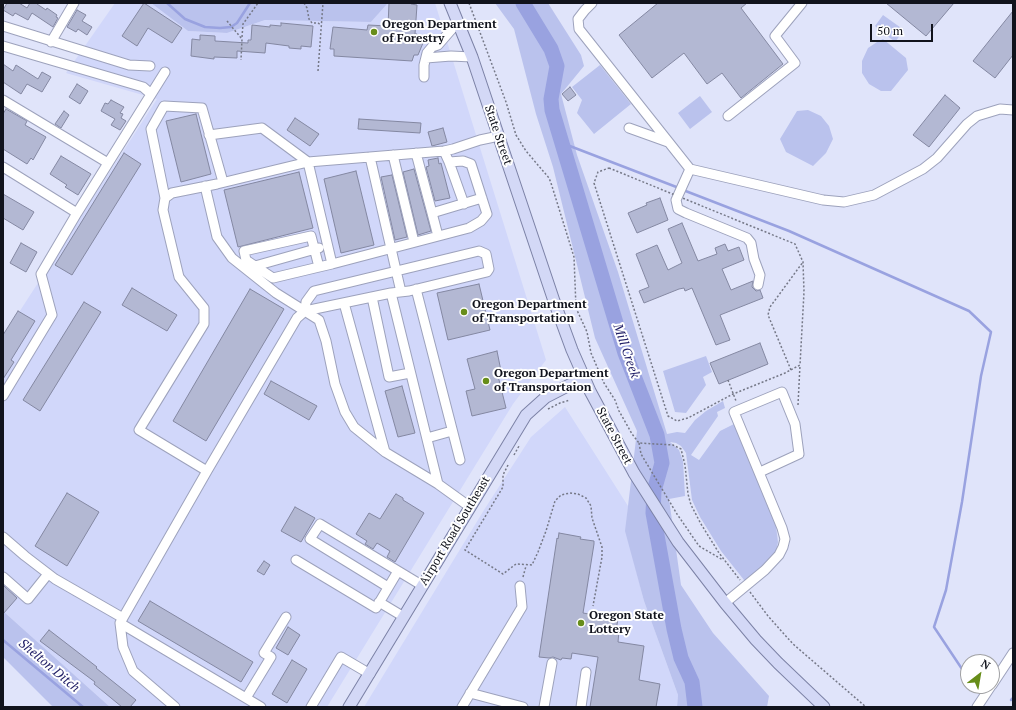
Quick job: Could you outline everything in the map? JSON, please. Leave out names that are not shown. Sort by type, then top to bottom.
[{"type":"main road","name":"State Street","points":[[450,3],[472,57],[544,274],[583,378],[634,473],[678,542],[725,603],[778,663],[824,707]]},
{"type":"main road","name":"Airport Road Southeast","points":[[350,707],[526,414],[546,397],[583,378]]},
{"type":"street","points":[[51,42],[74,3]]},
{"type":"street","points":[[592,3],[578,19],[579,29],[690,169],[823,200],[844,202],[874,195],[923,169],[937,158],[967,124],[977,116],[1000,109],[1013,110]]},
{"type":"street","points":[[728,116],[795,63],[775,36],[802,3]]},
{"type":"street","points":[[424,78],[427,53],[432,47],[438,45],[458,22]]},
{"type":"street","points":[[3,26],[129,65],[150,66]]},
{"type":"street","points":[[3,46],[143,87],[152,94]]},
{"type":"street","points":[[426,58],[459,55],[472,57]]},
{"type":"street","points":[[3,396],[52,315],[41,274],[77,212],[165,72]]},
{"type":"street","points":[[3,100],[108,163]]},
{"type":"street","points":[[207,471],[140,430],[204,324],[204,308],[179,277],[163,210],[165,198],[151,129],[164,106],[202,108],[223,182]]},
{"type":"street","points":[[209,135],[262,128],[308,162],[332,264]]},
{"type":"street","points":[[629,128],[670,143]]},
{"type":"street","points":[[165,198],[172,193],[308,162],[444,151],[499,136]]},
{"type":"street","points":[[444,151],[464,204]]},
{"type":"street","points":[[416,153],[438,236]]},
{"type":"street","points":[[393,155],[414,242]]},
{"type":"street","points":[[370,157],[390,248],[409,290],[460,460]]},
{"type":"street","points":[[319,267],[310,236],[244,252],[246,260],[273,278],[332,264],[469,228],[481,221],[486,214],[482,198],[471,164],[463,161],[449,162]]},
{"type":"street","points":[[3,167],[77,212]]},
{"type":"street","points":[[690,169],[676,200],[678,209],[747,238],[751,243],[754,260],[760,274],[758,285]]},
{"type":"street","points":[[205,186],[217,237],[232,258],[276,293],[319,320],[326,341],[335,384],[345,412],[354,427],[385,452],[438,484],[470,507]]},
{"type":"street","points":[[432,213],[482,198]]},
{"type":"street","points":[[255,266],[328,246]]},
{"type":"street","points":[[175,707],[133,671],[123,647],[121,621],[297,318],[305,312],[486,272],[489,268],[486,254],[479,251],[314,291],[306,302],[305,312]]},
{"type":"street","points":[[391,293],[438,484]]},
{"type":"street","points":[[372,297],[389,376],[410,373]]},
{"type":"street","points":[[344,303],[385,452]]},
{"type":"street","points":[[725,603],[765,570],[779,555],[783,547],[785,539],[782,528],[734,412],[782,392],[795,424],[799,454],[760,472]]},
{"type":"street","points":[[427,438],[452,430]]},
{"type":"street","points":[[388,587],[310,539],[320,524],[423,586]]},
{"type":"street","points":[[3,537],[48,574],[258,706]]},
{"type":"street","points":[[296,560],[376,608],[398,571]]},
{"type":"street","points":[[3,577],[28,599],[48,574]]},
{"type":"street","points":[[462,707],[522,607],[520,586]]},
{"type":"street","points":[[379,602],[404,617]]},
{"type":"street","points":[[246,698],[271,657],[264,653],[286,617]]},
{"type":"street","points":[[1000,673],[1013,652]]},
{"type":"street","points":[[311,707],[341,657],[370,674]]},
{"type":"street","points":[[544,707],[552,663]]},
{"type":"street","points":[[581,707],[586,672]]},
{"type":"street","points":[[470,693],[523,707]]},
{"type":"street","points":[[977,707],[986,694]]},
{"type":"path","points":[[241,60],[243,24],[258,3]]},
{"type":"path","points":[[304,3],[312,23],[322,25]]},
{"type":"path","points":[[318,71],[323,3]]},
{"type":"path","points":[[469,3],[520,143],[549,178],[551,183],[574,257],[576,308],[587,332],[591,353],[604,383],[615,400],[619,411],[632,434],[639,443],[641,454],[646,463],[677,514],[699,546],[725,560]]},
{"type":"path","points":[[227,21],[242,39]]},
{"type":"path","points":[[795,424],[799,398],[804,292],[803,262],[795,244],[609,168],[598,172],[594,183],[668,416],[677,421],[688,418],[733,394],[792,370],[800,365]]},
{"type":"path","points":[[792,370],[768,315],[770,307],[803,262]]},
{"type":"path","points":[[728,380],[739,409]]},
{"type":"path","points":[[545,411],[560,403],[570,400]]},
{"type":"path","points":[[511,459],[521,443]]},
{"type":"path","points":[[639,443],[673,444]]},
{"type":"path","points":[[508,464],[503,475],[503,487],[465,550],[503,574],[516,564],[526,566],[532,565],[538,552],[555,501],[561,495],[570,493],[578,494],[586,498],[591,506],[592,518],[602,547],[602,557],[593,606]]},
{"type":"path","points":[[520,586],[526,566]]},
{"type":"shaded area","points":[[115,3],[151,3],[188,31],[227,33],[265,20],[371,22],[388,3],[435,3],[546,360],[513,404],[327,707],[110,707],[3,611],[3,337],[157,99],[66,73]]},
{"type":"shaded area","points":[[151,3],[388,3],[371,22],[265,20],[227,33],[188,31]]},
{"type":"shaded area","points":[[495,3],[548,3],[581,55],[584,66],[561,94],[577,155],[618,272],[667,434],[677,432],[685,433],[695,420],[706,411],[723,401],[725,408],[717,412],[718,416],[691,455],[699,460],[720,431],[734,424],[776,526],[778,542],[776,552],[746,581],[744,580],[721,551],[700,517],[692,500],[686,453],[681,446],[670,442],[679,450],[683,461],[685,496],[669,499],[681,585],[713,633],[769,696],[767,707],[677,707],[678,695],[644,601],[625,531],[637,431],[595,338],[553,167],[536,114],[514,29]]},
{"type":"shaded area","points":[[883,15],[904,30],[895,42],[875,26]]},
{"type":"shaded area","points":[[883,39],[906,58],[908,70],[891,91],[881,91],[869,84],[862,73],[862,61],[868,48]]},
{"type":"shaded area","points":[[600,65],[631,104],[594,134],[577,113],[582,100],[572,87]]},
{"type":"shaded area","points":[[700,96],[712,112],[690,129],[678,113]]},
{"type":"shaded area","points":[[808,110],[821,116],[829,126],[833,139],[826,153],[813,166],[786,152],[780,139],[797,111]]},
{"type":"shaded area","points":[[706,356],[712,372],[703,377],[706,385],[686,413],[675,412],[663,371]]},
{"type":"shaded area","points":[[565,407],[628,506],[626,531],[644,601],[678,695],[677,707],[364,707],[484,510],[531,437]]},
{"type":"shaded area","points":[[3,611],[110,707],[53,707],[3,657]]},
{"type":"building","points":[[7,3],[19,3],[27,8],[30,3],[37,3],[46,10],[47,8],[57,15],[56,17],[58,18],[53,27],[32,13],[28,20],[15,13],[13,16],[3,10]]},
{"type":"building","points":[[144,3],[182,28],[172,43],[148,28],[137,46],[122,36]]},
{"type":"building","name":"Oregon Department of Forestry","points":[[389,3],[411,3],[417,5],[415,34],[417,34],[417,42],[423,43],[418,55],[414,55],[412,61],[334,56],[334,49],[330,49],[333,27],[367,30],[368,25],[388,26]]},
{"type":"building","points":[[658,3],[747,3],[741,8],[783,64],[741,98],[722,73],[707,84],[684,53],[652,78],[619,35]]},
{"type":"building","points":[[886,3],[954,3],[926,36]]},
{"type":"building","points":[[77,10],[86,15],[82,21],[92,27],[87,35],[78,29],[76,32],[67,27]]},
{"type":"building","points":[[1013,11],[1013,55],[995,78],[973,61]]},
{"type":"building","points":[[281,23],[313,26],[311,47],[301,46],[301,49],[289,48],[289,46],[266,43],[265,53],[237,51],[237,58],[214,57],[214,59],[191,56],[192,39],[200,40],[200,35],[215,36],[215,41],[248,43],[248,40],[251,40],[252,25],[270,27],[270,25],[281,26]]},
{"type":"building","points":[[3,64],[13,71],[16,65],[38,79],[42,72],[51,77],[42,92],[27,84],[21,94],[3,82]]},
{"type":"building","points":[[77,84],[88,91],[80,104],[69,97]]},
{"type":"building","points":[[570,87],[576,95],[568,101],[562,94]]},
{"type":"building","points":[[945,95],[960,108],[929,147],[913,135]]},
{"type":"building","points":[[111,100],[124,107],[120,113],[123,114],[121,118],[126,121],[120,130],[111,125],[115,119],[101,111],[105,103],[108,104]]},
{"type":"building","points":[[6,109],[27,121],[25,125],[46,137],[33,160],[31,158],[27,164],[3,149],[3,114]]},
{"type":"building","points":[[64,111],[69,115],[61,128],[55,124]]},
{"type":"building","points":[[196,114],[211,174],[181,182],[166,121]]},
{"type":"building","points":[[295,118],[319,134],[310,146],[287,130]]},
{"type":"building","points":[[359,119],[421,123],[420,133],[358,129]]},
{"type":"building","points":[[443,128],[447,142],[432,146],[428,132]]},
{"type":"building","points":[[124,153],[141,164],[72,275],[55,265]]},
{"type":"building","points":[[61,156],[91,174],[78,195],[65,187],[67,185],[50,174]]},
{"type":"building","points":[[438,158],[439,164],[441,163],[450,198],[435,201],[426,167],[429,166],[428,160]]},
{"type":"building","points":[[414,169],[431,231],[418,235],[403,172]]},
{"type":"building","points":[[356,171],[374,245],[341,253],[324,179]]},
{"type":"building","points":[[299,172],[313,228],[238,247],[224,190]]},
{"type":"building","points":[[392,175],[407,237],[395,240],[381,177]]},
{"type":"building","points":[[3,194],[34,212],[23,230],[3,218]]},
{"type":"building","points":[[660,198],[668,220],[637,233],[628,213],[647,205],[646,203]]},
{"type":"building","points":[[682,223],[698,261],[717,254],[715,248],[725,244],[728,251],[739,247],[744,260],[722,269],[731,290],[753,281],[752,287],[756,291],[760,290],[763,298],[720,315],[730,340],[716,345],[692,288],[685,291],[684,288],[679,289],[644,303],[639,291],[649,287],[636,254],[657,245],[668,270],[682,263],[668,229]]},
{"type":"building","points":[[21,243],[37,252],[26,272],[10,263]]},
{"type":"building","name":"Oregon Department of Transportation","points":[[479,284],[490,330],[448,340],[437,293]]},
{"type":"building","points":[[132,288],[177,315],[167,331],[122,305]]},
{"type":"building","points":[[250,289],[284,309],[206,441],[173,421]]},
{"type":"building","points":[[84,302],[101,312],[40,411],[23,400]]},
{"type":"building","points":[[18,311],[35,321],[11,360],[14,362],[3,379],[3,335]]},
{"type":"building","points":[[760,343],[768,364],[719,384],[710,363]]},
{"type":"building","name":"Oregon Department of Transportaion","points":[[497,351],[501,371],[497,372],[506,408],[472,416],[466,391],[475,389],[467,359]]},
{"type":"building","points":[[271,381],[317,406],[309,420],[264,394]]},
{"type":"building","points":[[402,386],[415,433],[398,437],[385,391]]},
{"type":"building","points":[[67,493],[99,512],[67,566],[35,546]]},
{"type":"building","points":[[396,494],[424,513],[395,562],[387,557],[390,551],[377,543],[373,549],[365,544],[367,541],[356,534],[369,513],[380,519]]},
{"type":"building","points":[[295,507],[315,518],[301,542],[281,531]]},
{"type":"building","name":"Oregon State Lottery","points":[[559,533],[594,541],[583,613],[618,619],[616,630],[619,631],[618,642],[644,646],[639,680],[660,684],[656,707],[590,707],[598,657],[572,653],[571,659],[562,658],[561,660],[553,657],[539,657]]},
{"type":"building","points":[[264,561],[270,565],[264,575],[257,571]]},
{"type":"building","points":[[3,585],[17,598],[3,614]]},
{"type":"building","points":[[150,601],[253,662],[241,682],[138,621]]},
{"type":"building","points":[[288,627],[300,635],[288,655],[276,648]]},
{"type":"building","points":[[49,630],[97,667],[96,668],[136,700],[130,707],[122,707],[94,684],[95,682],[40,641]]},
{"type":"building","points":[[292,660],[307,669],[287,703],[272,694]]},
{"type":"waterway","points":[[167,3],[185,19],[205,27],[220,28],[231,27],[237,23],[250,3]]},
{"type":"waterway","name":"Mill Creek","points":[[523,3],[551,49],[557,66],[551,99],[552,110],[625,353],[657,435],[662,463],[654,491],[653,513],[674,629],[681,658],[692,682],[695,707]]},
{"type":"waterway","points":[[562,143],[679,188]]},
{"type":"waterway","points":[[683,190],[789,231],[969,311],[991,332],[981,376],[962,502],[946,590],[934,627],[960,666]]},
{"type":"waterway","name":"Shelton Ditch","points":[[3,640],[83,707]]},
{"type":"place","name":"Oregon Department of Forestry","points":[[374,32]]},
{"type":"place","name":"Oregon Department of Transportation","points":[[464,312]]},
{"type":"place","name":"Oregon Department of Transportaion","points":[[486,381]]},
{"type":"place","name":"Oregon State Lottery","points":[[581,623]]}]
